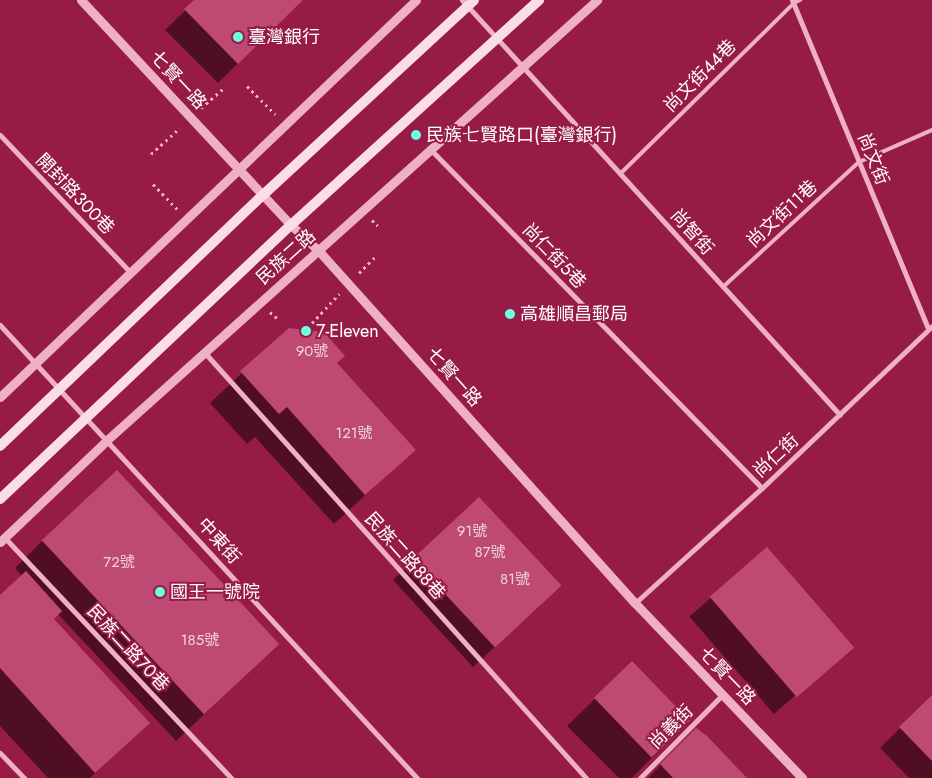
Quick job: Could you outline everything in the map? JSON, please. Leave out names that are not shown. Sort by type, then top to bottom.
[{"type":"main road","name":"民族二路","points":[[0,499],[291,226],[540,0]]},
{"type":"main road","points":[[0,446],[468,2]]},
{"type":"street","name":"七賢一路","points":[[81,0],[291,226],[318,250],[635,603],[802,778]]},
{"type":"street","points":[[0,396],[416,0]]},
{"type":"street","name":"民族二路","points":[[2,540],[107,440],[597,0]]},
{"type":"street","name":"尚文街","points":[[793,1],[859,162],[930,327]]},
{"type":"street","name":"尚智街","points":[[468,2],[498,38],[840,415]]},
{"type":"street","name":"開封路300巷","points":[[0,135],[130,272]]},
{"type":"street","name":"尚仁街5巷","points":[[430,150],[762,488]]},
{"type":"street","name":"中東街","points":[[0,325],[417,778]]},
{"type":"street","name":"尚仁街","points":[[635,603],[762,488],[930,327]]},
{"type":"street","name":"民族二路88巷","points":[[205,353],[586,778]]},
{"type":"street","name":"民族二路70巷","points":[[2,540],[231,778]]},
{"type":"street","name":"尚義街","points":[[640,778],[723,694]]},
{"type":"street","points":[[0,753],[24,778]]},
{"type":"lane","name":"尚文街44巷","points":[[621,173],[793,1],[800,0]]},
{"type":"lane","name":"尚文街11巷","points":[[723,287],[859,162],[931,131]]},
{"type":"lane","points":[[931,131],[932,137]]},
{"type":"building","name":"臺灣銀行","points":[[194,0],[303,0],[238,64],[184,9]]},
{"type":"building","points":[[289,328],[324,332],[345,356],[337,363],[416,450],[365,495],[287,407],[279,414],[240,371]]},
{"type":"building","name":"國王一號院","points":[[117,470],[279,644],[204,714],[42,540]]},
{"type":"building","points":[[479,497],[562,585],[495,648],[412,559]]},
{"type":"building","points":[[767,547],[854,647],[797,697],[710,597]]},
{"type":"building","points":[[26,571],[62,611],[54,619],[150,723],[95,773],[0,668],[0,595]]},
{"type":"building","points":[[632,661],[690,721],[652,758],[594,698]]},
{"type":"building","points":[[932,695],[932,761],[899,727]]},
{"type":"building","points":[[696,728],[707,736],[747,778],[673,778],[660,764]]},
{"type":"place","name":"臺灣銀行","points":[[238,37]]},
{"type":"place","name":"民族七賢路口(臺灣銀行)","points":[[416,135]]},
{"type":"place","name":"高雄順昌郵局","points":[[510,314]]},
{"type":"place","name":"7-Eleven","points":[[306,331]]},
{"type":"place","name":"國王一號院","points":[[160,592]]}]
